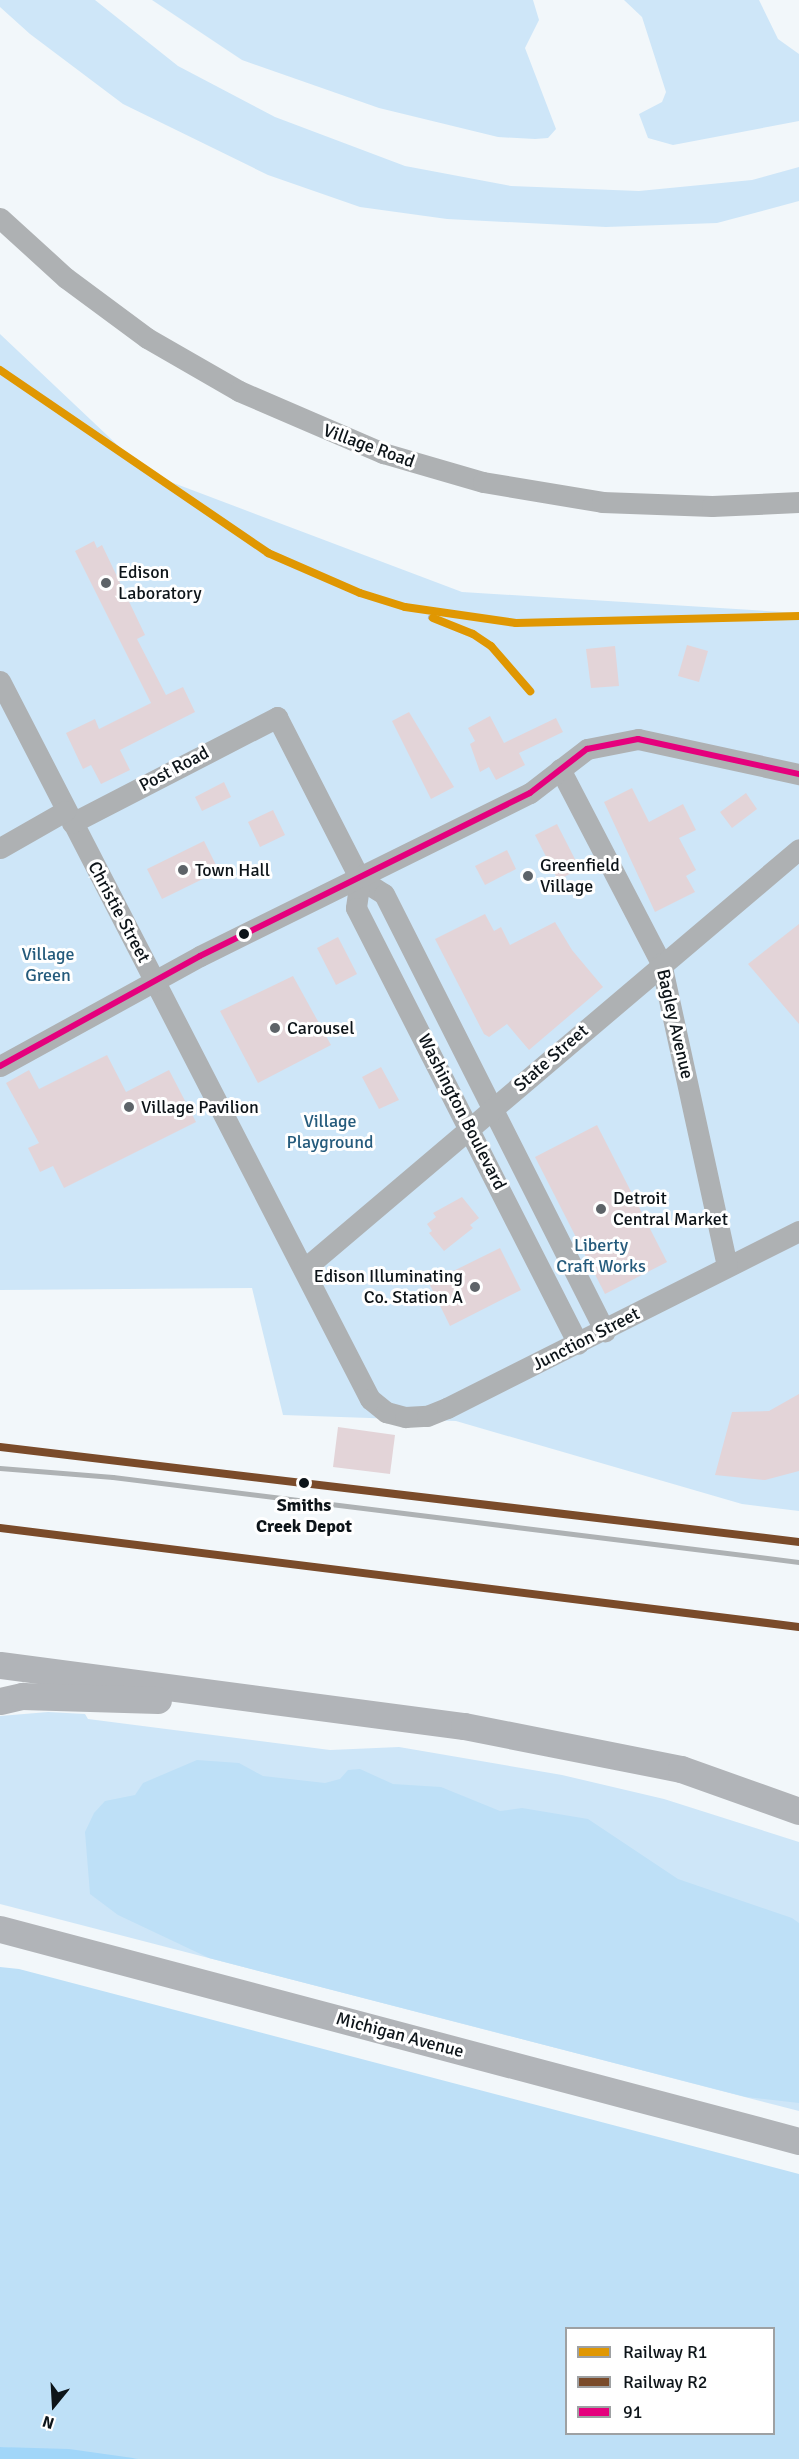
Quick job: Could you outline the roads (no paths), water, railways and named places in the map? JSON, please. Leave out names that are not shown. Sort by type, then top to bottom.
[{"type":"main road","points":[[0,1665],[324,1705],[464,1726],[681,1769],[799,1811]]},
{"type":"main road","points":[[0,1701],[22,1696],[324,1705]]},
{"type":"main road","name":"Michigan Avenue","points":[[0,1929],[799,2141]]},
{"type":"main road","points":[[0,1940],[34,1937]]},
{"type":"street","name":"Village Road","points":[[0,218],[85,292],[166,349],[284,413],[383,453],[493,484],[602,502],[712,506],[799,502]]},
{"type":"street","name":"Christie Street","points":[[0,681],[370,1399]]},
{"type":"street","name":"Post Road","points":[[0,848],[277,717]]},
{"type":"street","name":"Washington Boulevard","points":[[277,717],[360,879],[384,894],[490,1110],[605,1331]]},
{"type":"street","points":[[0,1066],[155,980],[530,793],[587,749],[638,739],[799,774]]},
{"type":"street","name":"Bagley Avenue","points":[[560,769],[661,963],[727,1265]]},
{"type":"street","name":"State Street","points":[[304,1269],[661,963],[799,849]]},
{"type":"street","name":"Washington Boulevard","points":[[360,879],[356,908],[578,1344]]},
{"type":"street","name":"Junction Street","points":[[370,1399],[386,1412],[405,1417],[428,1416],[605,1331],[727,1265],[799,1231]]},
{"type":"railway","points":[[0,370],[268,553],[360,593],[405,607],[516,623],[799,616]]},
{"type":"railway","points":[[430,617],[473,634],[491,646],[530,691]]},
{"type":"railway","points":[[0,1447],[799,1542]]},
{"type":"railway","points":[[0,1468],[113,1477],[799,1562]]},
{"type":"rail line","name":"R1","points":[[0,370],[268,553],[360,593],[405,607],[516,623],[799,616]]},
{"type":"rail line","name":"R1","points":[[433,618],[473,634],[491,646],[530,691]]},
{"type":"rail line","name":"R2","points":[[0,1447],[799,1542]]},
{"type":"rail line","name":"R2","points":[[0,1528],[799,1627]]},
{"type":"place","name":"Edison Laboratory","points":[[106,583]]},
{"type":"place","name":"Town Hall","points":[[183,870]]},
{"type":"place","name":"Greenfield Village","points":[[528,876]]},
{"type":"place","name":"Carousel","points":[[275,1028]]},
{"type":"place","name":"Village Pavilion","points":[[129,1107]]},
{"type":"place","name":"Detroit Central Market","points":[[601,1209]]},
{"type":"place","name":"Edison Illuminating Co. Station A","points":[[475,1287]]},
{"type":"place","name":"Smiths Creek Depot","points":[[304,1483]]},
{"type":"park label","name":"Village Green","points":[[48,965]]},
{"type":"park label","name":"Village Playground","points":[[330,1132]]},
{"type":"park label","name":"Liberty Craft Works","points":[[601,1256]]}]
